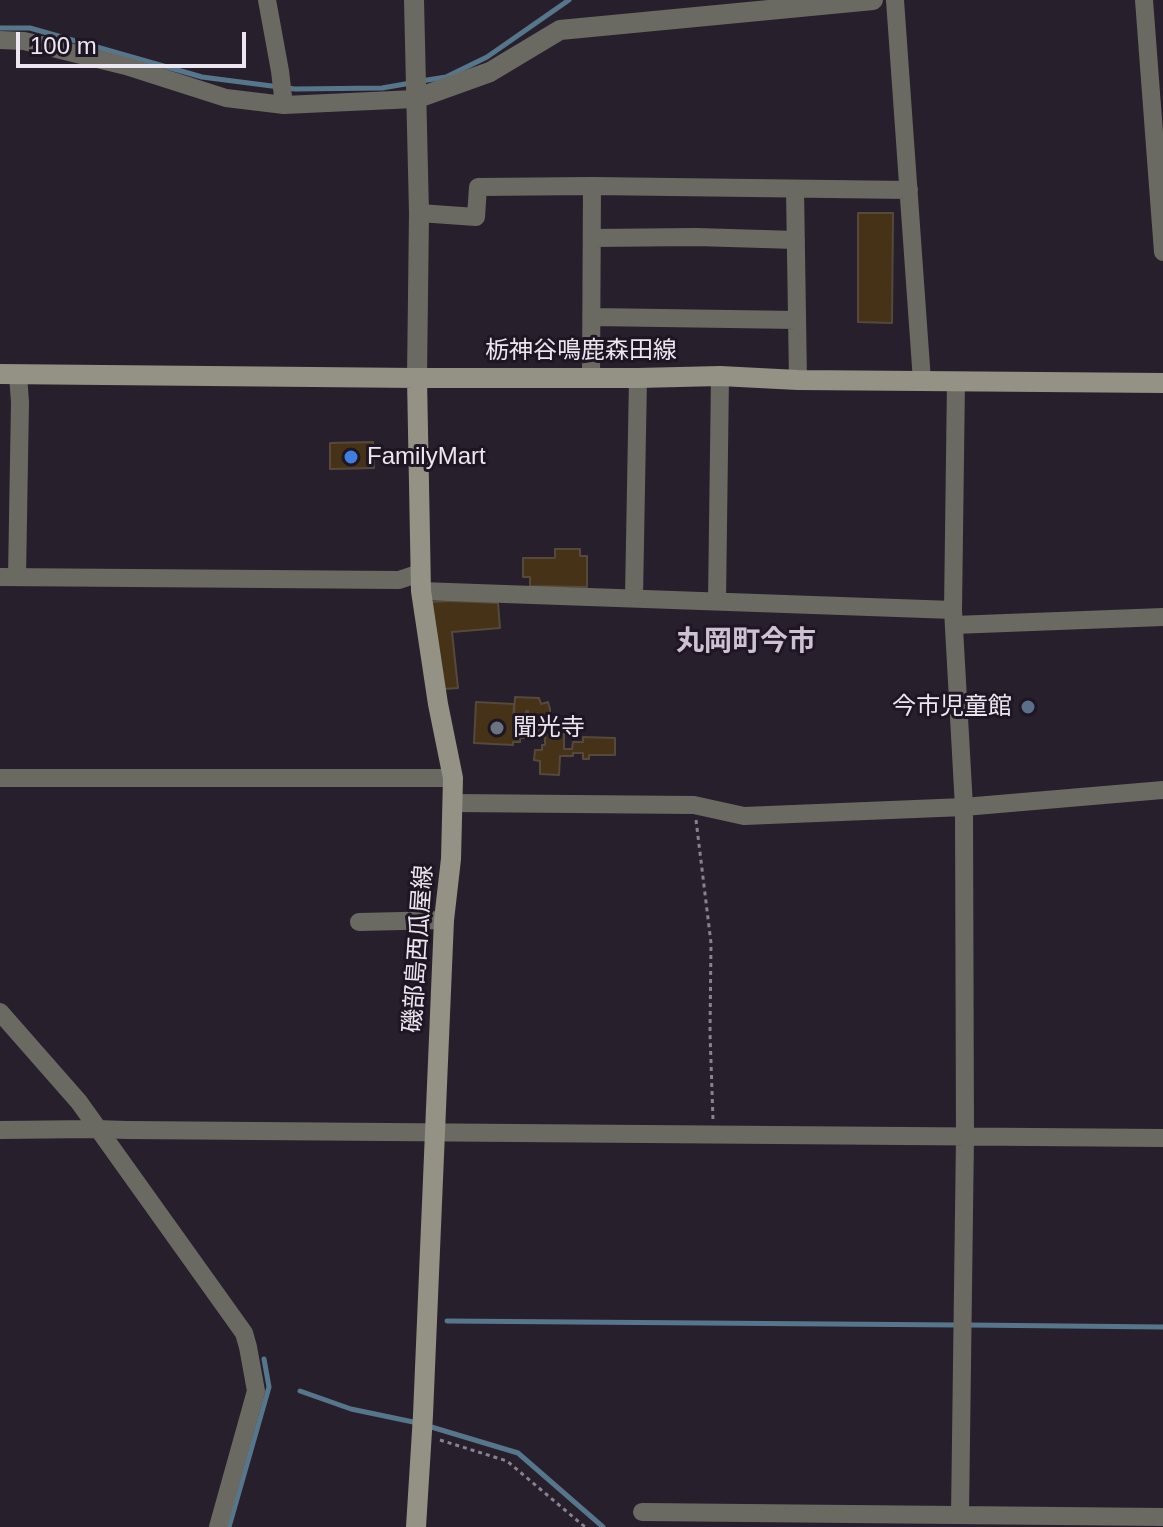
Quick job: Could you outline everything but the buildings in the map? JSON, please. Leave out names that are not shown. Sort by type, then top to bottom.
[{"type":"main road","name":"栃神谷鳴鹿森田線","points":[[9,374],[417,378],[720,376],[798,380],[1163,383]]},
{"type":"main road","name":"磯部島西瓜屋線","points":[[416,1527],[444,920],[453,803],[453,778],[438,704],[421,582],[417,378]]},
{"type":"street","points":[[267,0],[284,105]]},
{"type":"street","points":[[414,0],[419,213],[417,378]]},
{"type":"street","points":[[0,40],[24,41],[126,66],[226,98],[284,105],[415,88],[490,72],[560,30],[873,0]]},
{"type":"street","points":[[895,0],[922,381]]},
{"type":"street","points":[[1144,0],[1163,252]]},
{"type":"street","points":[[591,378],[592,186]]},
{"type":"street","points":[[419,213],[476,217],[478,187],[909,190]]},
{"type":"street","points":[[795,189],[798,380]]},
{"type":"street","points":[[592,238],[796,240]]},
{"type":"street","points":[[593,317],[797,320]]},
{"type":"street","points":[[9,374],[20,402],[8,516],[8,577],[399,580],[954,617],[1163,617]]},
{"type":"street","points":[[717,601],[720,376]]},
{"type":"street","points":[[634,597],[638,378]]},
{"type":"street","points":[[956,381],[954,617],[964,807],[965,1137],[960,1515]]},
{"type":"street","points":[[0,778],[453,778]]},
{"type":"street","points":[[453,803],[694,805],[744,816],[964,807],[1163,790]]},
{"type":"street","points":[[359,922],[444,920]]},
{"type":"street","points":[[0,1012],[79,1102],[244,1333],[256,1391],[218,1527]]},
{"type":"street","points":[[0,1130],[1163,1138]]},
{"type":"street","points":[[642,1512],[851,1520],[960,1515],[1163,1517]]},
{"type":"path","points":[[694,805],[711,943],[713,1135]]},
{"type":"path","points":[[422,1425],[507,1461],[585,1527]]},
{"type":"waterway","points":[[421,81],[446,77],[487,57],[569,0]]},
{"type":"waterway","points":[[0,28],[30,28],[202,77],[295,89],[382,88],[411,83]]},
{"type":"waterway","points":[[447,1321],[958,1325]]},
{"type":"waterway","points":[[968,1325],[1163,1327]]},
{"type":"waterway","points":[[229,1527],[269,1387],[264,1359]]},
{"type":"waterway","points":[[300,1391],[351,1409],[418,1423]]},
{"type":"waterway","points":[[428,1426],[518,1453],[603,1527]]},
{"type":"place","name":"FamilyMart","points":[[351,457]]},
{"type":"place","name":"今市児童館","points":[[1028,707]]},
{"type":"place","name":"聞光寺","points":[[497,728]]},
{"type":"district","name":"丸岡町今市","points":[[746,642]]}]
